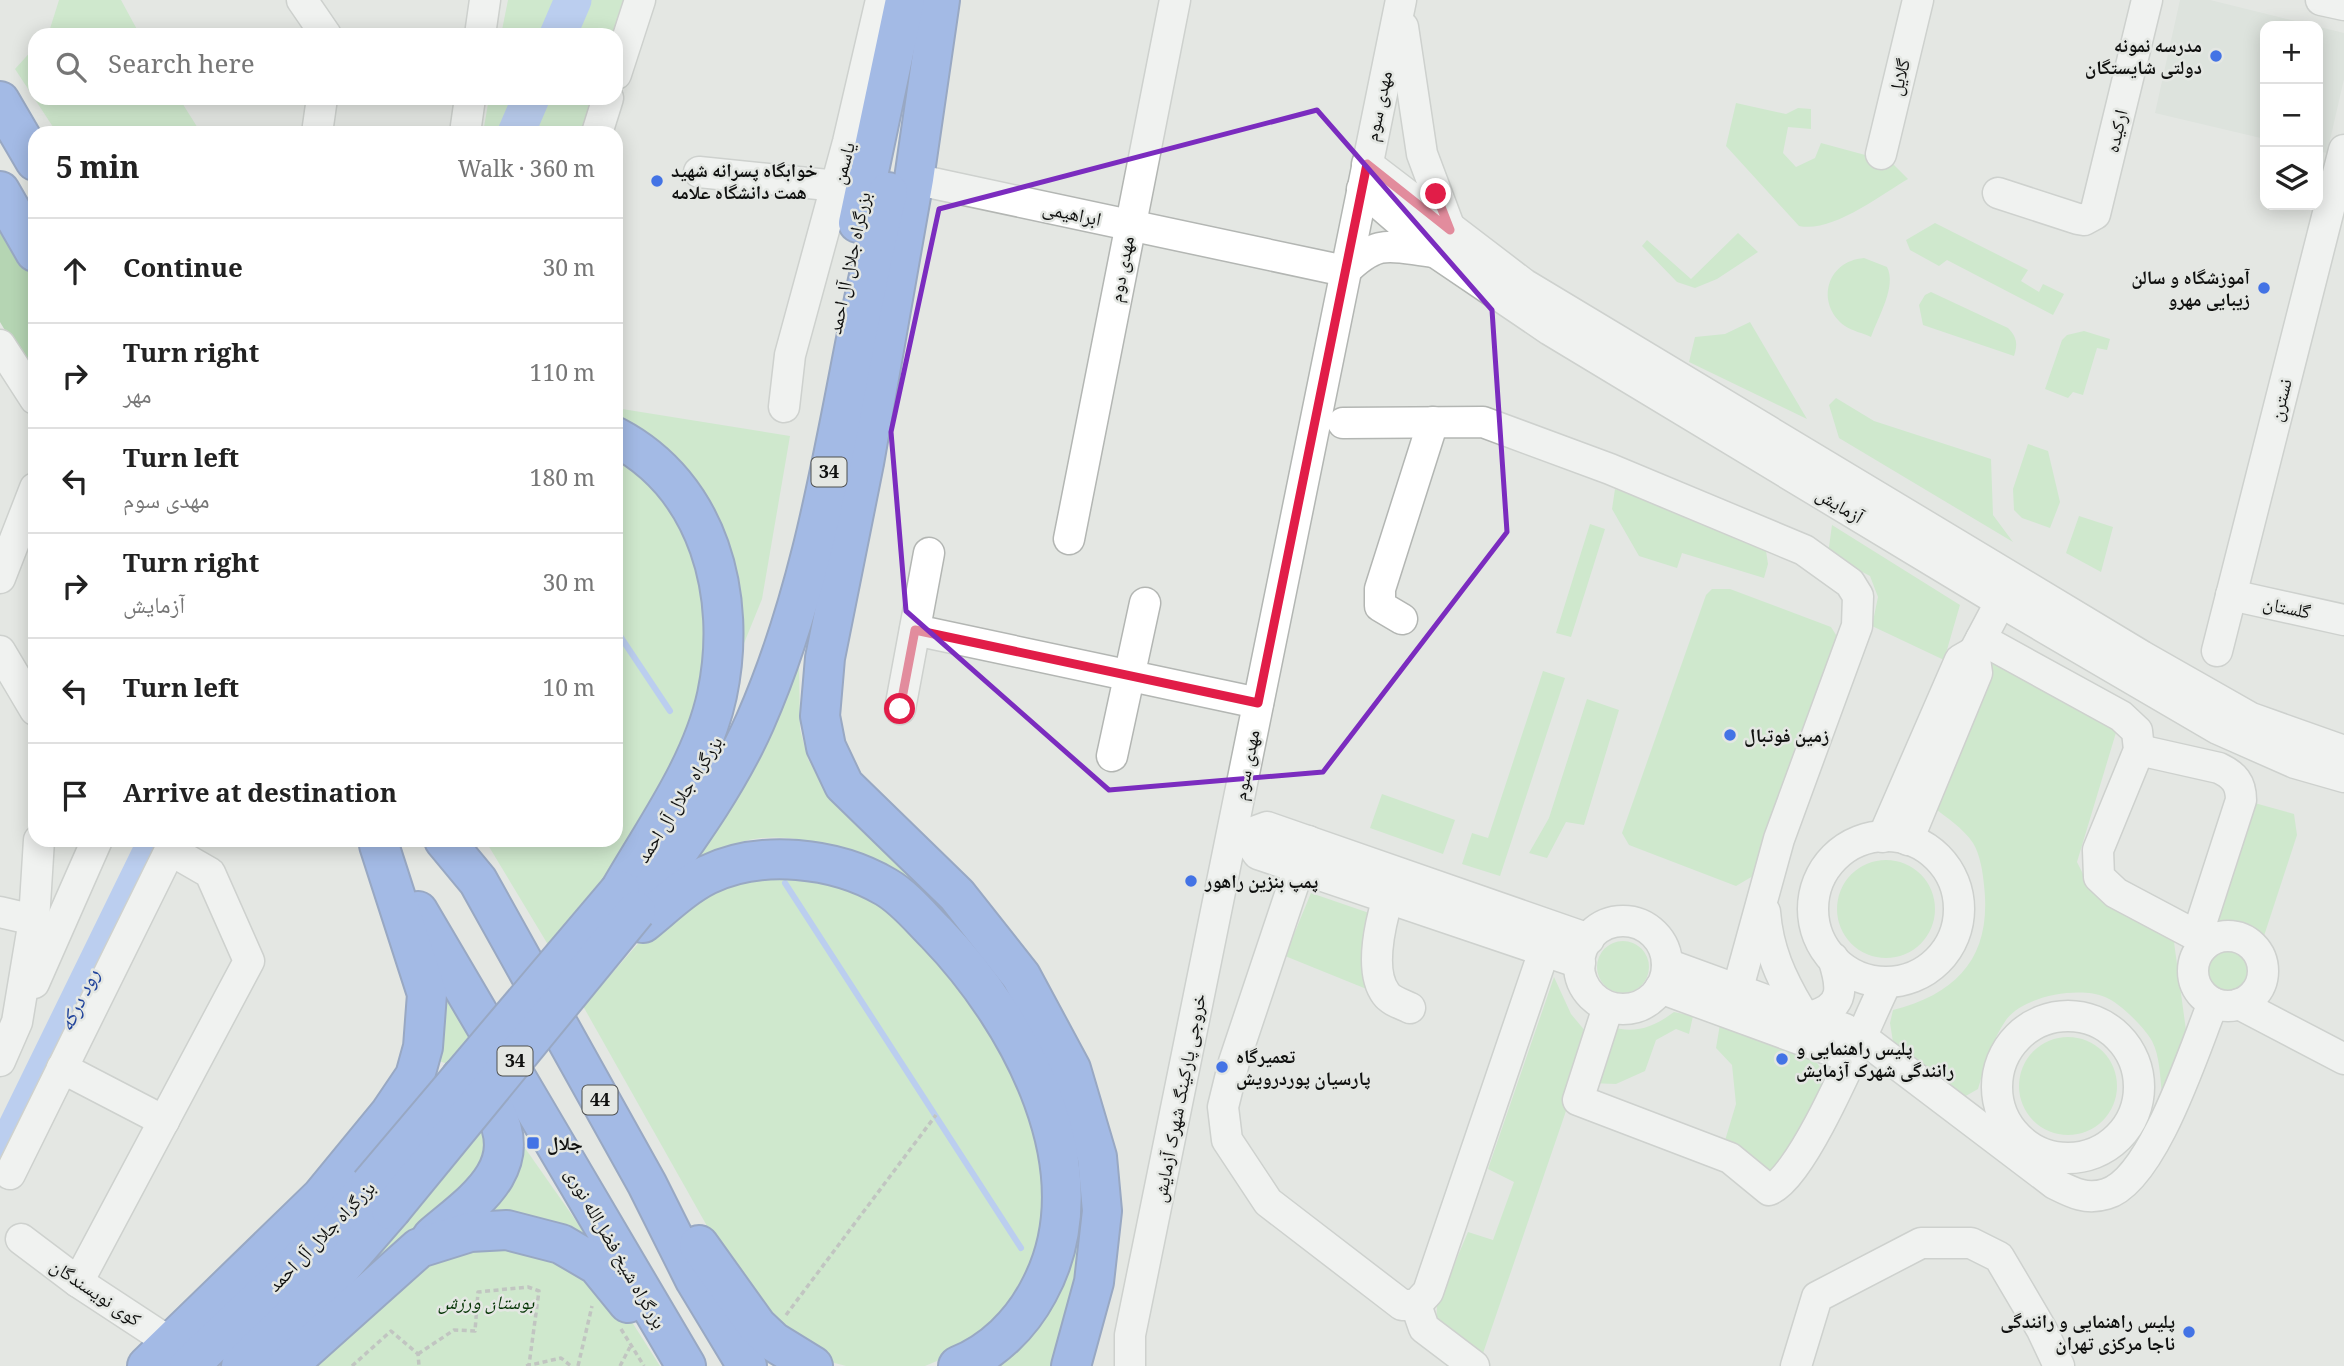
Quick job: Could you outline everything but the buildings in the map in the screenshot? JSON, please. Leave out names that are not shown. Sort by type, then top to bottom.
[{"type":"highway","name":"بزرگراه جلال آل احمد","points":[[169,1358],[381,1198],[593,965],[660,836],[712,753],[752,667],[784,569],[905,0]]},
{"type":"highway","name":"بزرگراه جلال آل احمد","points":[[241,1366],[331,1279],[381,1198],[628,900],[705,813],[754,725],[792,627],[821,517],[873,252],[939,0]]},
{"type":"highway","points":[[939,0],[914,179],[864,463],[824,658],[820,716],[826,747],[844,785],[957,895],[1021,976],[1046,1018],[1071,1069],[1097,1157],[1102,1211],[1094,1282],[1071,1366]]},
{"type":"highway","points":[[5,110],[28,149]]},
{"type":"highway","points":[[0,191],[28,240]]},
{"type":"highway","points":[[623,440],[638,448],[663,469],[688,499],[706,533],[718,575],[723,615],[717,695],[684,779],[628,900]]},
{"type":"highway","points":[[169,1358],[321,1197],[390,1113],[415,1076],[423,1047],[427,994],[380,847]]},
{"type":"highway","name":"بزرگراه شیخ فضل‌الله نوری","points":[[381,847],[686,1366]]},
{"type":"highway","name":"44","points":[[450,847],[478,881],[647,1184],[695,1280],[747,1366]]},
{"type":"highway","points":[[464,847],[478,881]]},
{"type":"highway","points":[[593,965],[679,894],[707,875],[752,863],[798,860],[829,864],[868,877],[901,897],[955,953],[989,995],[1017,1040],[1040,1088],[1056,1145],[1061,1188],[1056,1238],[1047,1276],[1018,1322],[998,1343],[958,1366]]},
{"type":"highway","points":[[287,1366],[419,1248],[479,1199],[494,1182],[502,1152],[498,1116],[485,1095],[468,1080],[442,1071],[415,1076]]},
{"type":"highway","points":[[647,1184],[715,1264],[757,1326],[780,1347],[813,1366]]},
{"type":"highway","points":[[419,1248],[451,1237],[488,1230],[524,1233],[561,1244],[597,1265],[677,1366]]},
{"type":"street","points":[[302,0],[321,28]]},
{"type":"street","points":[[481,28],[485,0]]},
{"type":"street","points":[[623,52],[640,0]]},
{"type":"street","name":"یاسمن","points":[[784,407],[790,355],[848,142],[881,0]]},
{"type":"street","name":"مهدی دوم","points":[[1069,539],[1175,0]]},
{"type":"street","name":"گلایل","points":[[1881,154],[1918,0]]},
{"type":"street","name":"ارکیده","points":[[1998,193],[2078,219],[2090,218],[2098,206],[2147,0]]},
{"type":"street","points":[[2321,0],[2344,5]]},
{"type":"street","points":[[1345,271],[1371,249],[1443,241],[1422,154],[1400,2]]},
{"type":"street","name":"مهدی سوم","points":[[1239,833],[1258,703],[1400,2]]},
{"type":"street","points":[[318,126],[321,105]]},
{"type":"street","points":[[466,126],[469,105]]},
{"type":"street","points":[[599,126],[606,105]]},
{"type":"street","points":[[5,110],[28,138]]},
{"type":"street","name":"نسترن","points":[[2217,651],[2344,150]]},
{"type":"street","points":[[699,172],[828,185]]},
{"type":"street","name":"آزمایش","points":[[1364,176],[1443,241],[1524,284],[2007,590],[2218,729],[2295,763],[2344,777]]},
{"type":"street","name":"ابراهیمی","points":[[923,181],[1345,271]]},
{"type":"street","points":[[0,345],[28,388]]},
{"type":"street","points":[[1402,619],[1380,606],[1380,589],[1433,422]]},
{"type":"street","points":[[1343,423],[1483,422],[1610,469],[1785,540],[1804,550],[1850,583],[1858,596],[1857,626],[1763,888],[1738,988]]},
{"type":"street","points":[[0,578],[28,506]]},
{"type":"street","points":[[900,709],[929,553]]},
{"type":"street","points":[[1896,838],[1928,762],[1960,660],[1977,646],[2007,590]]},
{"type":"street","name":"آزمایش","points":[[2007,590],[2238,711],[2287,733],[2344,751]]},
{"type":"street","name":"گلستان","points":[[2231,595],[2344,620]]},
{"type":"street","points":[[1112,755],[1145,603]]},
{"type":"street","points":[[915,630],[1258,703]]},
{"type":"street","points":[[1977,646],[2131,723],[2140,738],[2139,750],[2098,850],[2099,877],[2116,893],[2200,941],[2223,936],[2245,941],[2254,948],[2262,969],[2262,980],[2249,999],[2226,1004]]},
{"type":"street","points":[[0,651],[28,698]]},
{"type":"street","points":[[2139,750],[2219,768],[2230,773],[2241,788],[2241,800],[2193,966],[2197,988],[2344,1059]]},
{"type":"street","points":[[1239,833],[1258,854],[1303,854],[1585,951]]},
{"type":"street","name":"خروجی پارکینگ شهرک آزمایش","points":[[1130,1366],[1130,1335],[1239,833]]},
{"type":"street","points":[[1896,838],[1918,843],[1938,857],[1952,877],[1959,901],[1958,925],[1949,948],[1932,966],[1911,978],[1886,983],[1863,979],[1842,968],[1825,951],[1815,929],[1813,905],[1818,882],[1830,861],[1849,846],[1896,838]]},
{"type":"street","points":[[17,1022],[34,920],[39,847]]},
{"type":"street","points":[[0,1061],[94,847]]},
{"type":"street","points":[[10,1174],[172,847]]},
{"type":"street","points":[[78,1282],[248,961],[210,873],[176,847]]},
{"type":"street","points":[[1303,854],[1234,1062],[1223,1107],[1227,1140],[1268,1202],[1402,1305],[1416,1305],[1428,1292],[1544,951]]},
{"type":"street","points":[[1392,885],[1544,951],[1585,951]]},
{"type":"street","points":[[1392,885],[1376,959],[1377,979],[1388,997],[1409,1008]]},
{"type":"street","points":[[1763,888],[1769,948],[1776,968],[1807,1013]]},
{"type":"street","points":[[0,912],[34,920]]},
{"type":"street","points":[[1623,921],[1638,923],[1660,940],[1664,976],[1648,1002],[1636,1008],[1608,1007],[1595,1000],[1585,988],[1585,951],[1608,924],[1623,921]]},
{"type":"street","points":[[1807,1013],[1828,1011],[1838,998],[1840,980],[1833,958]]},
{"type":"street","points":[[1664,976],[1738,988],[1845,1029],[1857,1042],[2024,1152],[2055,1184],[2082,1197],[2109,1194],[2135,1173],[2156,1143],[2226,1004]]},
{"type":"street","points":[[1664,976],[1835,1052],[1857,1042]]},
{"type":"street","points":[[1608,1007],[1578,1100],[1730,1158],[1769,1191],[1778,1187],[1812,1138],[1886,983]]},
{"type":"street","points":[[2061,1016],[2086,1017],[2107,1026],[2123,1041],[2135,1060],[2140,1082],[2138,1105],[2129,1126],[2104,1148],[2073,1159],[2024,1152],[2000,1106],[1997,1081],[2003,1057],[2017,1037],[2038,1022],[2061,1016]]},
{"type":"street","points":[[62,1068],[164,1121]]},
{"type":"street","name":"کوی نویسندگان","points":[[22,1239],[169,1358]]},
{"type":"street","points":[[1796,1366],[1817,1297],[1920,1243],[1971,1243],[2000,1257],[2042,1330],[2059,1366]]},
{"type":"street","points":[[1416,1305],[1424,1328],[1474,1366]]},
{"type":"path","points":[[782,1321],[936,1115]]},
{"type":"path","points":[[418,1354],[454,1330],[475,1331],[478,1292],[528,1287],[539,1291],[528,1366],[561,1358],[571,1366]]},
{"type":"path","points":[[578,1366],[594,1295]]},
{"type":"path","points":[[352,1366],[391,1331],[418,1354],[419,1366]]},
{"type":"path","points":[[620,1366],[630,1347]]},
{"type":"highlighted area","points":[[1317,110],[1492,310],[1507,532],[1323,772],[1109,790],[906,611],[891,432],[939,209]]},
{"type":"shaded area","name":"مدرسه نمونه دولتی شایستگان","points":[[2180,0],[2210,0],[2296,21],[2260,21],[2260,138],[2155,113]]},
{"type":"shaded area","points":[[2323,28],[2344,33],[2344,79],[2327,153],[2323,152]]},
{"type":"green space","points":[[59,0],[121,0],[136,28],[50,28]]},
{"type":"green space","points":[[508,0],[562,0],[550,28],[502,28]]},
{"type":"green space","points":[[587,0],[626,0],[617,28],[575,28]]},
{"type":"green space","points":[[28,55],[28,89],[15,69]]},
{"type":"green space","points":[[1736,103],[1786,114],[1798,108],[1811,109],[1811,129],[1788,127],[1783,153],[1796,167],[1815,158],[1821,143],[1891,162],[1908,179],[1840,219],[1812,227],[1799,226],[1726,146]]},
{"type":"green space","points":[[39,105],[183,105],[197,126],[52,126]]},
{"type":"green space","points":[[488,105],[517,105],[507,126],[484,126]]},
{"type":"green space","points":[[542,105],[595,105],[588,126],[532,126]]},
{"type":"green space","points":[[0,218],[28,268],[28,368],[0,322]]},
{"type":"green space","points":[[1935,223],[2028,270],[2021,281],[2039,292],[2043,284],[2064,294],[2053,315],[1947,260],[1939,266],[1910,250],[1906,240]]},
{"type":"green space","points":[[1738,233],[1758,252],[1717,279],[1695,288],[1677,282],[1642,246],[1647,240],[1691,279]]},
{"type":"green space","points":[[1864,258],[1887,267],[1890,283],[1871,337],[1845,326],[1830,307],[1828,296],[1833,275],[1851,261]]},
{"type":"green space","points":[[1931,292],[2008,328],[2016,341],[2014,356],[1923,325],[1919,305],[1925,295]]},
{"type":"green space","points":[[1750,322],[1807,419],[1689,362],[1695,337],[1725,334]]},
{"type":"green space","points":[[2084,331],[2110,339],[2107,350],[2097,348],[2083,395],[2073,392],[2068,398],[2045,389],[2062,340],[2067,335]]},
{"type":"green space","points":[[1836,398],[1874,421],[1991,459],[1993,515],[2013,542],[1839,438],[1829,405]]},
{"type":"green space","points":[[623,409],[790,436],[762,599],[736,663],[737,605],[623,430]]},
{"type":"green space","points":[[2028,444],[2048,451],[2060,502],[2050,528],[2022,518],[2014,510],[2013,489]]},
{"type":"green space","points":[[623,450],[636,456],[702,551],[711,669],[653,818],[550,948],[489,847],[623,847]]},
{"type":"green space","points":[[1615,489],[1765,544],[1768,564],[1764,578],[1682,553],[1677,568],[1639,556],[1612,509]]},
{"type":"green space","points":[[2079,516],[2113,527],[2101,572],[2066,553]]},
{"type":"green space","points":[[1590,524],[1605,529],[1571,637],[1556,633]]},
{"type":"green space","points":[[1832,525],[1960,605],[1944,660],[1872,626],[1878,597],[1870,576],[1828,554]]},
{"type":"green space","name":"زمین فوتبال","points":[[1712,589],[1730,589],[1831,627],[1838,638],[1753,876],[1736,886],[1629,845],[1622,833],[1706,595]]},
{"type":"green space","points":[[1992,653],[2118,726],[2077,862],[2092,892],[2174,942],[2188,1045],[2162,1094],[2157,1053],[2148,1035],[2118,1004],[2094,994],[2052,995],[2014,1012],[2006,1020],[1989,1053],[1978,1089],[1964,1097],[1949,1094],[1893,1042],[1890,1023],[1893,1010],[1937,993],[1953,981],[1967,967],[1983,931],[1984,885],[1978,853],[1965,833],[1933,807]]},
{"type":"green space","points":[[799,665],[800,729],[808,759],[836,806],[872,841],[932,891],[1016,993],[1089,1188],[1063,1366],[979,1366],[1032,1321],[1057,1109],[853,853],[813,842],[758,838],[694,862],[755,757]]},
{"type":"green space","points":[[1543,671],[1565,678],[1500,876],[1462,864],[1472,833],[1488,838]]},
{"type":"green space","points":[[1587,699],[1619,710],[1584,825],[1566,822],[1547,858],[1529,853],[1549,818]]},
{"type":"green space","points":[[1382,794],[1455,820],[1443,854],[1370,828]]},
{"type":"green space","points":[[2251,802],[2294,814],[2297,835],[2262,942],[2210,925]]},
{"type":"green space","points":[[1886,860],[1905,864],[1921,874],[1931,890],[1935,909],[1931,928],[1921,944],[1905,954],[1886,958],[1867,954],[1851,944],[1841,928],[1837,909],[1841,890],[1851,874],[1867,864]]},
{"type":"green space","points":[[815,872],[903,912],[1018,1068],[1050,1202],[1038,1268],[973,1346],[925,1366],[846,1366],[823,1360],[742,1288],[583,1006],[651,929],[733,878]]},
{"type":"green space","points":[[1311,893],[1372,914],[1369,990],[1285,956]]},
{"type":"green space","points":[[1623,941],[1642,948],[1649,967],[1642,986],[1623,993],[1604,986],[1597,967],[1604,948]]},
{"type":"green space","points":[[2230,946],[2240,948],[2248,954],[2254,962],[2254,982],[2248,990],[2240,996],[2230,998],[2220,996],[2212,990],[2206,982],[2204,972],[2206,962],[2212,954],[2220,948]]},
{"type":"green space","points":[[433,971],[471,1039],[449,1064],[431,1059]]},
{"type":"green space","points":[[1554,977],[1571,1014],[1591,1038],[1479,1365],[1436,1330],[1437,1305],[1468,1232],[1493,1240],[1514,1182],[1488,1169]]},
{"type":"green space","points":[[1674,1012],[1693,1016],[1689,1034],[1676,1029],[1656,1040],[1645,1071],[1616,1084],[1590,1083],[1609,1026],[1627,1030],[1643,1028]]},
{"type":"green space","points":[[1720,1024],[1797,1050],[1820,1067],[1824,1082],[1821,1100],[1801,1137],[1767,1182],[1723,1147],[1736,1104],[1732,1065],[1716,1048]]},
{"type":"green space","points":[[2058,1037],[2078,1037],[2103,1051],[2114,1067],[2117,1086],[2114,1105],[2103,1121],[2078,1135],[2058,1135],[2041,1127],[2027,1113],[2019,1096],[2019,1076],[2027,1059],[2041,1045]]},
{"type":"green space","points":[[492,1115],[493,1172],[283,1344]]},
{"type":"green space","points":[[513,1131],[612,1272],[467,1218]]},
{"type":"green space","name":"بوستان ورزش","points":[[510,1237],[616,1297],[660,1366],[299,1366],[397,1276]]},
{"type":"waterway","name":"رود درکه","points":[[561,28],[573,0]]},
{"type":"waterway","name":"رود درکه","points":[[519,126],[528,105]]},
{"type":"waterway","points":[[623,640],[670,711]]},
{"type":"waterway","name":"رود درکه","points":[[0,1161],[154,847]]},
{"type":"waterway","points":[[785,883],[1021,1248]]},
{"type":"place","name":"مدرسه نمونه دولتی شایستگان","points":[[2216,56]]},
{"type":"place","name":"خوابگاه پسرانه شهید همت دانشگاه علامه","points":[[657,181]]},
{"type":"place","name":"آموزشگاه و سالن زیبایی مهرو","points":[[2264,288]]},
{"type":"place","name":"زمین فوتبال","points":[[1730,735]]},
{"type":"place","name":"پمپ بنزین راهور","points":[[1191,881]]},
{"type":"place","name":"پلیس راهنمایی و رانندگی شهرک آزمایش","points":[[1782,1059]]},
{"type":"place","name":"تعمیرگاه پارسیان پوردرویش","points":[[1222,1067]]},
{"type":"place","name":"جلال","points":[[533,1143]]},
{"type":"place","name":"پلیس راهنمایی و رانندگی ناجا مرکزی تهران","points":[[2189,1332]]},
{"type":"route","points":[[900,709],[915,630],[1258,703],[1367,164],[1450,230],[1436,194]]}]
